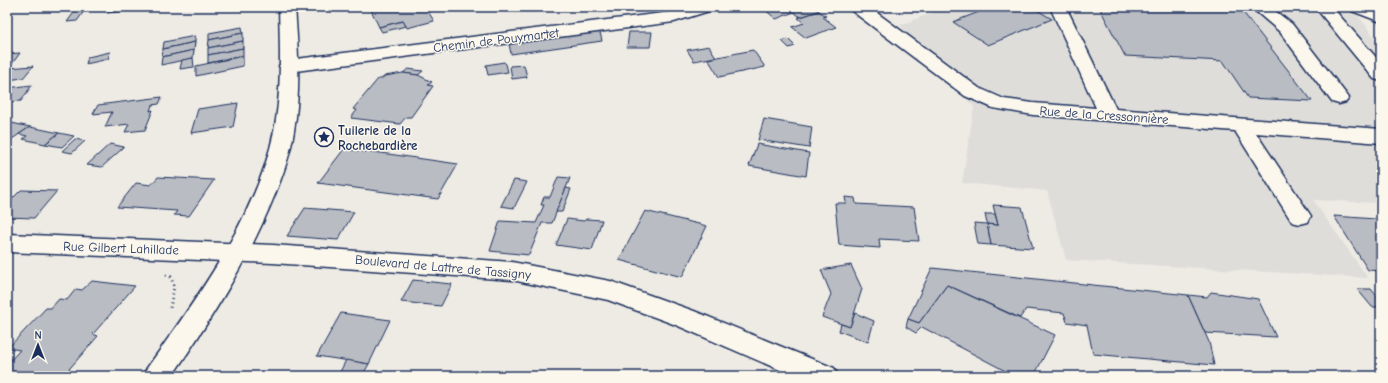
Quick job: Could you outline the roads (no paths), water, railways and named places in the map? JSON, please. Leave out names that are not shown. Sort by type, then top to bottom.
[{"type":"street","points":[[157,376],[200,314],[236,252],[265,193],[281,144],[287,107],[287,7]]},
{"type":"street","name":"Chemin de Pouymartet","points":[[288,66],[674,16],[703,7]]},
{"type":"street","name":"Rue de la Cressonnière","points":[[858,7],[972,92],[1000,104],[1033,109],[1381,136]]},
{"type":"street","points":[[1058,7],[1109,115]]},
{"type":"street","points":[[1259,7],[1286,28],[1339,98]]},
{"type":"street","points":[[1323,7],[1381,75]]},
{"type":"street","points":[[1358,7],[1381,17]]},
{"type":"street","points":[[1241,125],[1300,216]]},
{"type":"street","name":"Rue Gilbert Lahillade","points":[[7,243],[236,252]]},
{"type":"street","name":"Boulevard de Lattre de Tassigny","points":[[236,252],[512,271],[562,280],[610,291],[686,318],[824,376]]},
{"type":"place","name":"Tuilerie de la Rochebardière","points":[[324,137]]}]
